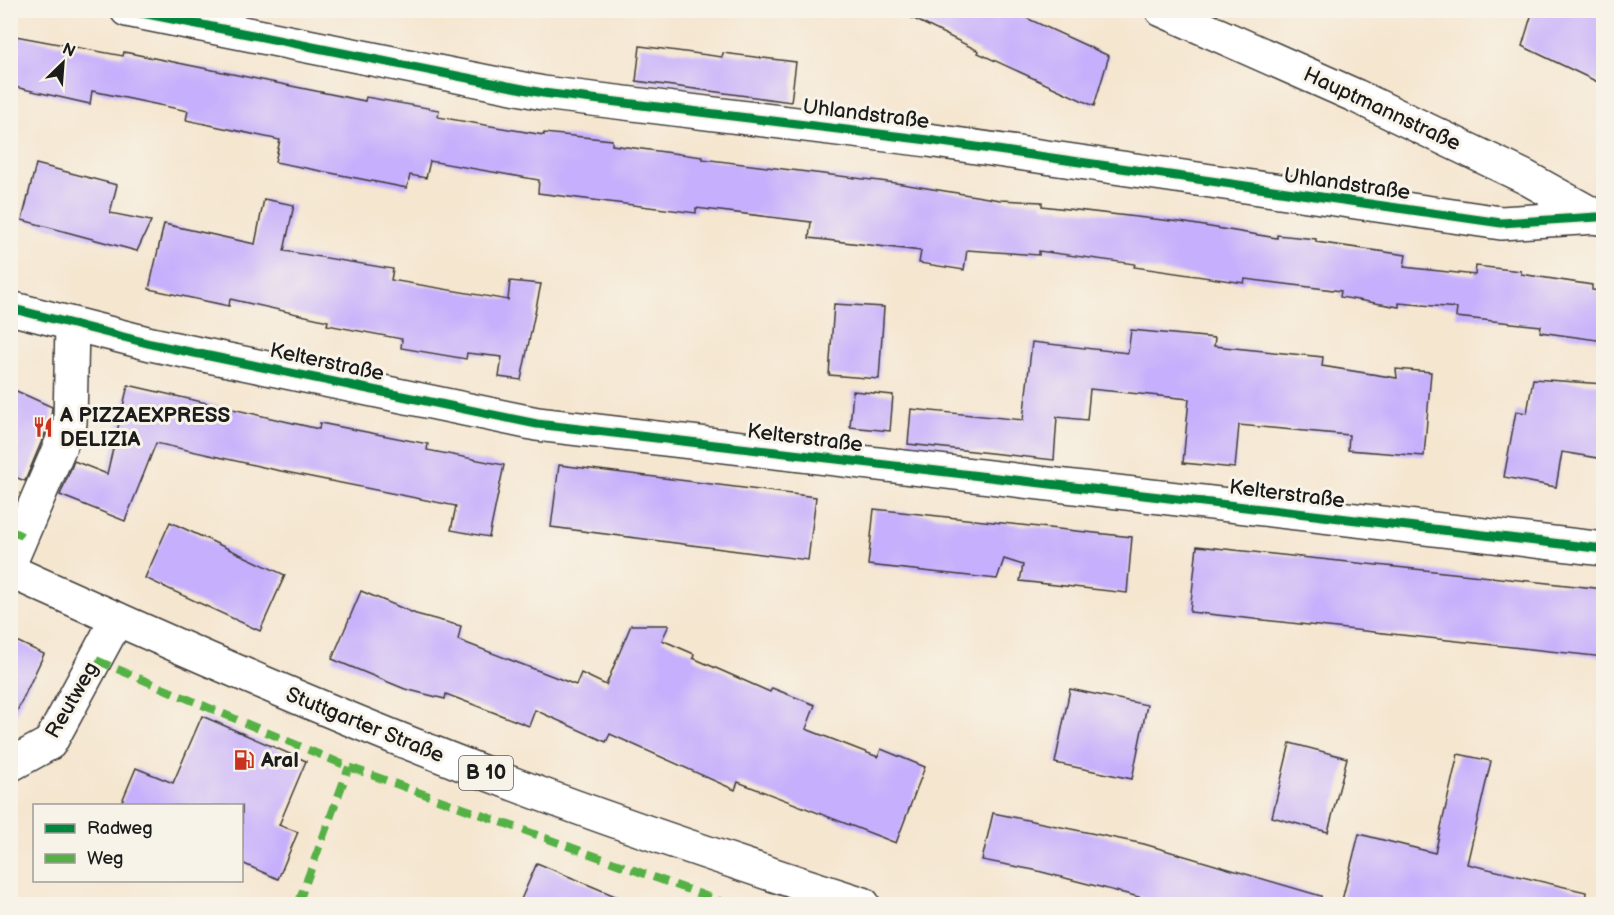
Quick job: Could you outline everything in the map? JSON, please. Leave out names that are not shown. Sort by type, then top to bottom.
[{"type":"street","name":"Uhlandstraße","points":[[127,10],[543,93],[928,140],[1501,223],[1600,218]]},
{"type":"street","name":"Hauptmannstraße","points":[[1161,10],[1356,96],[1525,177],[1600,218]]},
{"type":"street","name":"Kelterstraße","points":[[10,308],[152,344],[537,424],[1604,549]]},
{"type":"street","points":[[10,563],[70,423],[72,324]]},
{"type":"street","name":"Stuttgarter Straße","points":[[10,571],[253,680],[519,787],[725,860],[863,904]]},
{"type":"street","name":"Reutweg","points":[[10,765],[50,743],[117,620]]},
{"type":"building","points":[[896,10],[1009,10],[1109,56],[1094,106],[978,53],[979,51]]},
{"type":"building","points":[[1533,10],[1604,10],[1604,85],[1522,46]]},
{"type":"building","points":[[10,35],[123,56],[124,52],[365,101],[366,97],[439,110],[438,117],[544,135],[544,133],[612,140],[612,145],[703,157],[702,159],[896,183],[1000,200],[1042,202],[1042,206],[1180,222],[1277,238],[1277,235],[1316,239],[1316,242],[1406,255],[1404,267],[1475,275],[1476,266],[1521,271],[1521,274],[1592,285],[1592,290],[1604,291],[1604,341],[1540,332],[1541,326],[1456,317],[1457,308],[1399,303],[1399,307],[1340,297],[1341,291],[1245,279],[1244,283],[1134,267],[1135,264],[1039,251],[1039,255],[967,250],[964,270],[919,263],[921,251],[809,238],[811,222],[696,208],[696,213],[538,193],[539,180],[430,161],[426,178],[410,175],[407,188],[275,162],[280,140],[186,120],[188,111],[92,91],[90,104],[10,86]]},
{"type":"building","points":[[640,46],[722,57],[723,53],[796,62],[791,102],[636,81]]},
{"type":"building","points":[[36,164],[117,185],[110,213],[151,221],[137,251],[22,220]]},
{"type":"building","points":[[264,199],[294,205],[284,251],[393,269],[391,280],[508,300],[510,281],[541,284],[521,380],[499,377],[502,357],[467,353],[466,359],[401,348],[402,339],[327,325],[328,321],[230,299],[229,306],[149,289],[164,224],[255,244]]},
{"type":"building","points":[[834,304],[884,307],[879,379],[829,375]]},
{"type":"building","points":[[1131,330],[1215,338],[1214,346],[1323,357],[1322,366],[1397,378],[1396,369],[1431,372],[1424,456],[1348,450],[1349,435],[1239,425],[1235,468],[1183,463],[1189,399],[1090,389],[1087,420],[1057,417],[1054,460],[908,444],[911,409],[1023,420],[1032,342],[1128,353]]},
{"type":"building","points":[[1533,379],[1604,384],[1604,459],[1562,452],[1556,487],[1504,477],[1516,411],[1527,413]]},
{"type":"building","points":[[128,385],[319,429],[320,423],[428,444],[427,450],[504,465],[489,537],[451,530],[456,506],[156,443],[125,521],[60,495],[74,461],[107,474]]},
{"type":"building","points":[[10,388],[52,407],[51,419],[25,481],[10,475]]},
{"type":"building","points":[[853,391],[893,395],[890,431],[850,427]]},
{"type":"building","points":[[559,465],[816,497],[808,560],[551,527]]},
{"type":"building","points":[[874,509],[1132,537],[1127,593],[1020,581],[1023,565],[1004,559],[997,579],[868,565]]},
{"type":"building","points":[[170,522],[285,575],[260,631],[145,578]]},
{"type":"building","points":[[1197,546],[1604,589],[1604,657],[1190,612]]},
{"type":"building","points":[[361,591],[416,614],[461,626],[458,640],[576,685],[581,673],[606,685],[631,625],[669,625],[662,640],[694,654],[693,658],[770,692],[772,688],[815,705],[806,729],[878,757],[881,749],[925,767],[896,843],[738,782],[735,790],[610,734],[606,742],[535,710],[529,726],[446,694],[445,699],[405,689],[332,659]]},
{"type":"building","points":[[10,638],[44,654],[10,726]]},
{"type":"building","points":[[1070,689],[1147,705],[1132,779],[1055,763]]},
{"type":"building","points":[[202,716],[306,761],[279,825],[298,832],[278,879],[243,863],[243,804],[121,804],[136,768],[173,783]]},
{"type":"building","points":[[1290,743],[1347,758],[1328,832],[1272,817]]},
{"type":"building","points":[[1458,754],[1491,761],[1467,864],[1586,892],[1585,904],[1341,904],[1359,834],[1435,853]]},
{"type":"building","points":[[993,813],[1144,844],[1321,896],[1320,904],[1166,904],[1034,870],[982,860]]},
{"type":"building","points":[[537,863],[634,904],[519,904]]},
{"type":"marked path","points":[[10,530],[22,536]]},
{"type":"marked path","points":[[96,660],[349,767],[728,904]]},
{"type":"marked path","points":[[298,904],[349,767]]},
{"type":"cycle path","points":[[127,10],[543,93],[928,140],[1501,223],[1597,217]]},
{"type":"cycle path","points":[[10,308],[151,344],[537,424],[1604,549]]},
{"type":"place","name":"A PIZZAEXPRESS DELIZIA","points":[[43,427]]},
{"type":"place","name":"Aral","points":[[244,760]]}]
